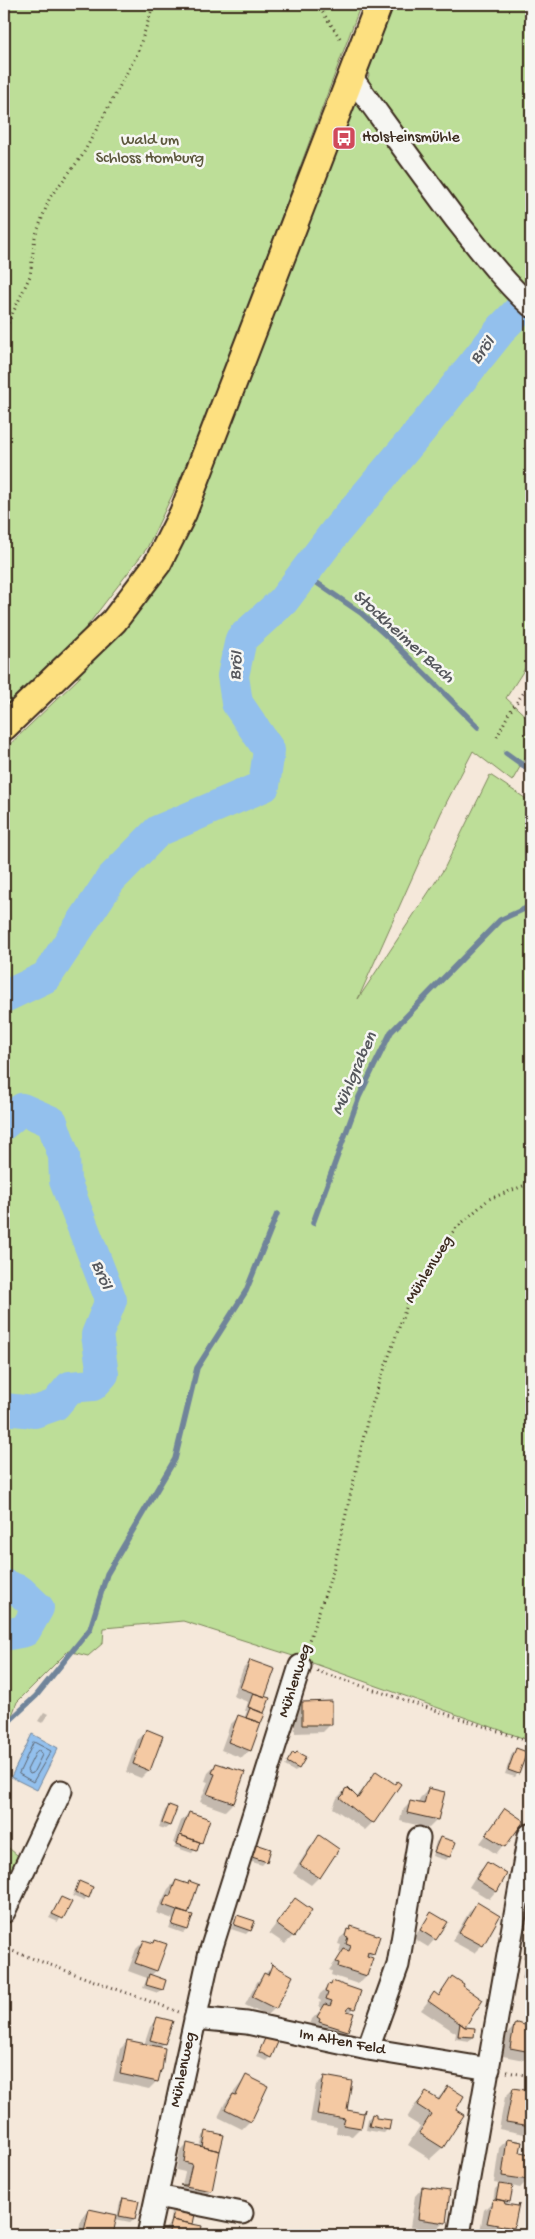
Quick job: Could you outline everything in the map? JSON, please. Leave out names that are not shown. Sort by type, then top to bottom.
[{"type":"main road","points":[[4,727],[57,678],[114,620],[158,563],[183,513],[328,139],[350,74],[379,4]]},
{"type":"street","points":[[350,74],[421,174],[511,288],[531,306]]},
{"type":"street","name":"Mühlenweg","points":[[148,2235],[209,1956],[300,1666]]},
{"type":"street","points":[[4,1912],[61,1791]]},
{"type":"street","points":[[458,2235],[489,2069],[529,1835]]},
{"type":"street","points":[[368,2049],[398,1965],[419,1838]]},
{"type":"street","name":"Im Alten Feld","points":[[195,2018],[248,2023],[368,2049],[489,2069]]},
{"type":"street","points":[[157,2196],[242,2212]]},
{"type":"path","points":[[4,332],[30,276],[35,237],[50,197],[82,156],[137,54],[154,4]]},
{"type":"path","points":[[317,4],[344,43]]},
{"type":"path","points":[[497,737],[509,713],[531,682]]},
{"type":"path","name":"Mühlenweg","points":[[300,1666],[333,1571],[369,1413],[409,1299],[455,1229],[489,1199],[531,1183]]},
{"type":"path","points":[[300,1666],[531,1742]]},
{"type":"path","points":[[4,1948],[195,2018]]},
{"type":"path","points":[[489,2069],[531,2076]]},
{"type":"green space","name":"Wald um Schloss Homburg","points":[[4,4],[361,4],[196,445],[147,548],[84,630],[43,677],[4,713]]},
{"type":"green space","points":[[393,4],[531,4],[531,659],[506,698],[531,721],[531,748],[512,781],[473,751],[441,813],[358,999],[444,869],[490,775],[531,802],[531,1741],[293,1656],[183,1621],[104,1628],[103,1643],[88,1656],[68,1651],[17,1702],[4,1737],[4,750],[81,676],[67,681],[119,624],[355,97],[358,102],[369,75],[366,70]]},
{"type":"green space","points":[[4,1844],[23,1860],[4,1892]]},
{"type":"water","points":[[32,1734],[58,1748],[37,1790],[11,1777]]},
{"type":"building","points":[[250,1660],[275,1669],[265,1697],[240,1688]]},
{"type":"building","points":[[253,1693],[270,1698],[264,1713],[248,1707]]},
{"type":"building","points":[[332,1701],[332,1725],[302,1725],[302,1702]]},
{"type":"building","points":[[250,1708],[265,1714],[261,1723],[246,1718]]},
{"type":"building","points":[[238,1715],[261,1723],[251,1751],[228,1742]]},
{"type":"building","points":[[146,1729],[163,1736],[150,1771],[133,1764]]},
{"type":"building","points":[[516,1748],[527,1752],[519,1774],[508,1770]]},
{"type":"building","points":[[293,1752],[306,1757],[299,1769],[287,1762]]},
{"type":"building","points":[[216,1763],[245,1772],[234,1803],[207,1794],[215,1774],[212,1773]]},
{"type":"building","points":[[376,1771],[395,1784],[397,1781],[401,1784],[374,1823],[340,1798],[345,1789],[348,1788],[358,1798]]},
{"type":"building","points":[[428,1788],[445,1792],[438,1820],[407,1813],[410,1801],[424,1804]]},
{"type":"building","points":[[169,1805],[177,1808],[170,1826],[162,1823]]},
{"type":"building","points":[[505,1808],[524,1821],[505,1847],[486,1835]]},
{"type":"building","points":[[189,1812],[210,1819],[202,1843],[180,1835]]},
{"type":"building","points":[[180,1835],[200,1842],[197,1851],[177,1844]]},
{"type":"building","points":[[319,1835],[339,1849],[320,1878],[300,1865]]},
{"type":"building","points":[[440,1837],[456,1842],[450,1857],[434,1852]]},
{"type":"building","points":[[256,1844],[271,1849],[267,1862],[252,1857]]},
{"type":"building","points":[[487,1862],[507,1874],[497,1892],[476,1879]]},
{"type":"building","points":[[176,1880],[188,1884],[189,1881],[200,1885],[198,1885],[188,1914],[163,1905],[167,1895],[170,1896]]},
{"type":"building","points":[[79,1881],[93,1887],[89,1898],[75,1892]]},
{"type":"building","points":[[61,1897],[72,1902],[63,1919],[52,1914]]},
{"type":"building","points":[[295,1898],[312,1910],[294,1937],[276,1924]]},
{"type":"building","points":[[477,1902],[500,1916],[483,1946],[459,1933]]},
{"type":"building","points":[[177,1911],[193,1915],[188,1930],[172,1925]]},
{"type":"building","points":[[431,1912],[448,1922],[436,1940],[420,1930]]},
{"type":"building","points":[[237,1915],[255,1921],[251,1931],[234,1925]]},
{"type":"building","points":[[351,1926],[380,1936],[374,1954],[368,1952],[367,1956],[373,1958],[367,1976],[338,1967],[339,1963],[336,1962],[344,1949],[349,1951],[351,1946],[346,1944],[348,1937],[345,1936],[347,1929],[350,1930]]},
{"type":"building","points":[[144,1940],[154,1943],[155,1940],[167,1944],[157,1971],[135,1963]]},
{"type":"building","points":[[270,1963],[293,1976],[276,2009],[252,1997],[264,1973],[268,1975],[272,1965]]},
{"type":"building","points":[[149,1974],[166,1980],[163,1990],[146,1985]]},
{"type":"building","points":[[452,1976],[483,2000],[465,2027],[428,2001],[434,1992],[439,1996]]},
{"type":"building","points":[[332,1981],[361,1991],[355,2009],[349,2007],[347,2011],[354,2013],[348,2031],[319,2022],[320,2019],[317,2017],[325,2004],[330,2006],[332,2001],[326,1999],[328,1993],[325,1992],[328,1984],[331,1985]]},
{"type":"building","points":[[157,2017],[173,2021],[165,2044],[150,2040]]},
{"type":"building","points":[[460,2023],[465,2027],[475,2028],[474,2037],[458,2036]]},
{"type":"building","points":[[518,2023],[531,2027],[531,2052],[510,2048],[514,2025]]},
{"type":"building","points":[[266,2036],[278,2042],[271,2058],[259,2052]]},
{"type":"building","points":[[127,2040],[165,2048],[158,2082],[120,2074]]},
{"type":"building","points":[[246,2075],[268,2086],[251,2122],[225,2109],[233,2094],[236,2095]]},
{"type":"building","points":[[324,2076],[352,2081],[347,2110],[363,2113],[365,2109],[361,2128],[343,2125],[345,2119],[317,2114]]},
{"type":"building","points":[[448,2086],[464,2096],[456,2110],[464,2115],[443,2148],[419,2133],[431,2114],[417,2105],[426,2092],[439,2100]]},
{"type":"building","points":[[513,2088],[531,2091],[531,2126],[506,2122]]},
{"type":"building","points":[[372,2114],[376,2115],[376,2118],[391,2120],[389,2130],[369,2126]]},
{"type":"building","points":[[206,2131],[224,2135],[220,2151],[203,2147]]},
{"type":"building","points":[[507,2139],[522,2142],[520,2152],[530,2154],[527,2171],[531,2171],[529,2180],[502,2176]]},
{"type":"building","points":[[187,2143],[220,2151],[212,2191],[180,2185],[187,2185],[192,2164],[184,2162]]},
{"type":"building","points":[[499,2184],[513,2186],[510,2202],[496,2199]]},
{"type":"building","points":[[422,2187],[450,2191],[446,2223],[418,2219]]},
{"type":"building","points":[[123,2198],[139,2201],[135,2219],[119,2216]]},
{"type":"building","points":[[494,2199],[504,2201],[505,2204],[518,2206],[519,2203],[514,2228],[487,2223]]},
{"type":"building","points":[[175,2205],[196,2209],[193,2224],[172,2220]]},
{"type":"building","points":[[89,2209],[117,2215],[113,2235],[84,2231]]},
{"type":"building","points":[[172,2220],[202,2226],[200,2235],[168,2235]]},
{"type":"waterway","name":"Bröl","points":[[4,997],[46,977],[111,879],[158,831],[264,786],[269,750],[237,703],[233,676],[241,639],[283,601],[336,531],[420,431],[503,327],[531,298]]},
{"type":"waterway","name":"Stockheimer Bach","points":[[304,574],[361,613],[392,641],[478,727]]},
{"type":"waterway","name":"Stockheimer Bach","points":[[506,753],[531,771]]},
{"type":"waterway","name":"Mühlgraben","points":[[313,1223],[359,1097],[391,1032],[500,920],[531,906]]},
{"type":"waterway","name":"Bröl","points":[[4,1124],[22,1109],[52,1122],[64,1156],[65,1181],[111,1300],[97,1335],[103,1374],[93,1385],[70,1387],[55,1405],[35,1412],[4,1409]]},
{"type":"waterway","points":[[4,1726],[36,1696],[90,1629],[107,1574],[175,1459],[197,1368],[246,1291],[277,1214]]},
{"type":"waterway","name":"Bröl","points":[[4,1585],[20,1591],[38,1608],[25,1631],[4,1635]]},
{"type":"place","name":"Holsteinsmühle","points":[[344,138]]}]
